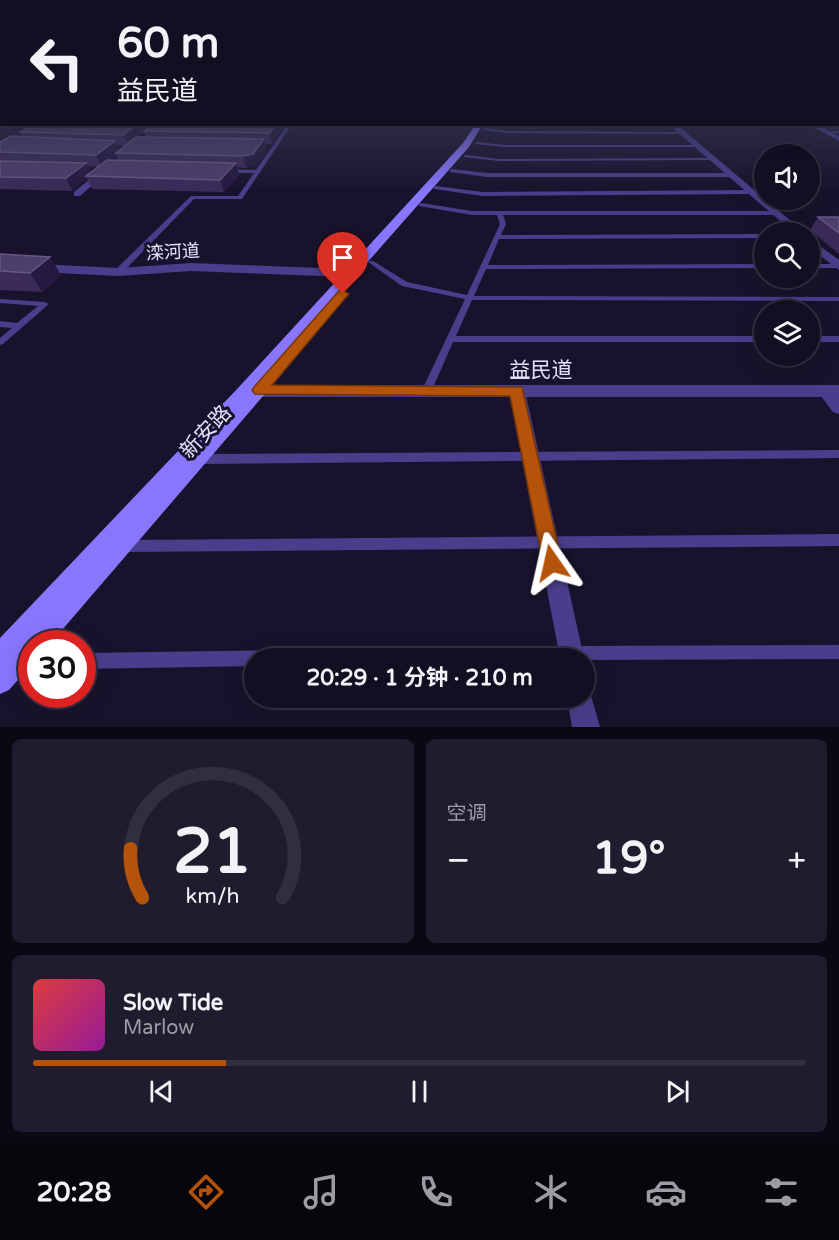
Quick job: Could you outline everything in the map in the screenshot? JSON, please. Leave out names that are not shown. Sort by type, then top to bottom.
[{"type":"main road","name":"新安路","points":[[41,630],[252,391],[466,156],[482,130]]},
{"type":"main road","name":"新安路","points":[[41,630],[198,459],[349,273],[482,130]]},
{"type":"main road","name":"新安路","points":[[0,681],[18,656]]},
{"type":"street","points":[[673,126],[787,222]]},
{"type":"street","points":[[814,126],[839,139]]},
{"type":"street","points":[[77,194],[107,169]]},
{"type":"street","points":[[820,251],[838,266]]},
{"type":"street","name":"滦河道","points":[[0,266],[118,273],[192,267],[349,273]]},
{"type":"street","points":[[517,390],[570,648]]},
{"type":"street","name":"益民道","points":[[252,391],[832,391]]},
{"type":"street","points":[[832,391],[839,408]]},
{"type":"street","points":[[582,708],[586,727]]},
{"type":"lane","points":[[277,127],[290,126]]},
{"type":"lane","points":[[118,273],[193,197],[240,198],[290,126]]},
{"type":"lane","points":[[482,130],[681,133]]},
{"type":"lane","points":[[482,130],[506,146],[696,146]]},
{"type":"lane","points":[[825,132],[839,132]]},
{"type":"lane","points":[[264,147],[276,147]]},
{"type":"lane","points":[[466,156],[499,160],[712,159]]},
{"type":"lane","points":[[94,170],[107,169]]},
{"type":"lane","points":[[224,171],[258,172]]},
{"type":"lane","points":[[452,171],[487,175],[731,175]]},
{"type":"lane","points":[[436,188],[483,194],[752,192]]},
{"type":"lane","points":[[421,205],[472,213],[776,213]]},
{"type":"lane","points":[[427,390],[503,225],[500,213]]},
{"type":"lane","points":[[497,237],[754,236]]},
{"type":"lane","points":[[370,262],[405,284],[469,298],[839,298]]},
{"type":"lane","points":[[483,267],[754,266]]},
{"type":"lane","points":[[820,266],[838,266]]},
{"type":"lane","points":[[0,301],[45,303],[0,342]]},
{"type":"lane","points":[[0,324],[19,326]]},
{"type":"lane","points":[[450,339],[754,339]]},
{"type":"lane","points":[[820,339],[839,339]]},
{"type":"lane","points":[[198,459],[839,454]]},
{"type":"lane","points":[[117,546],[839,540]]},
{"type":"lane","points":[[595,656],[839,652]]},
{"type":"lane","points":[[96,661],[244,659]]},
{"type":"building","points":[[31,126],[134,126],[123,135],[20,132]]},
{"type":"building","points":[[150,126],[274,126],[270,133],[144,131]]},
{"type":"building","points":[[11,136],[115,141],[96,155],[0,152],[0,142]]},
{"type":"building","points":[[136,137],[264,139],[253,154],[243,156],[116,153]]},
{"type":"building","points":[[107,160],[236,163],[220,180],[86,176]]},
{"type":"building","points":[[0,161],[86,163],[66,178],[0,177]]},
{"type":"building","points":[[818,217],[839,217],[839,233]]},
{"type":"building","points":[[0,254],[50,257],[30,273],[0,271]]},
{"type":"route","points":[[343,294],[260,390],[517,390],[552,563]]}]
